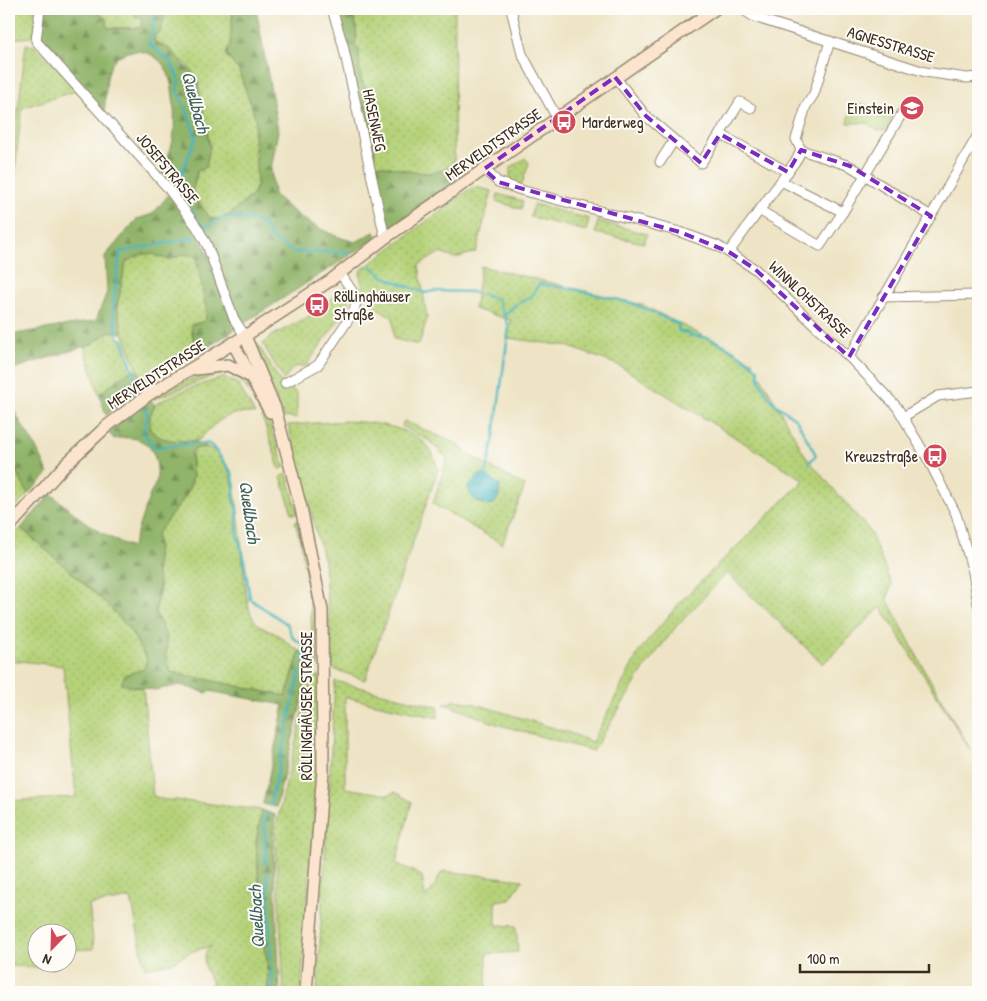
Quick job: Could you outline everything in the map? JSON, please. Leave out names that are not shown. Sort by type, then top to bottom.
[{"type":"main road","name":"MERVELDTSTRASSE","points":[[9,527],[65,465],[107,426],[187,371],[233,344],[340,273],[385,238],[715,9]]},
{"type":"main road","name":"RÖLLINGHÄUSER STRASSE","points":[[245,336],[266,383],[278,424],[301,508],[322,610],[323,771],[306,992]]},
{"type":"main road","name":"RÖLLINGHÄUSER STRASSE","points":[[233,344],[278,424]]},
{"type":"main road","points":[[187,371],[228,365],[252,378]]},
{"type":"street","name":"JOSEFSTRASSE","points":[[40,9],[36,40],[167,187],[197,227],[209,252],[234,319],[245,336]]},
{"type":"street","name":"HASENWEG","points":[[332,9],[343,45],[385,238]]},
{"type":"street","points":[[512,9],[522,54],[557,118]]},
{"type":"street","name":"AGNESSTRASSE","points":[[742,9],[754,17],[925,72],[967,78],[978,77]]},
{"type":"street","points":[[830,41],[814,94],[806,106],[796,139],[801,150],[850,166],[932,216]]},
{"type":"street","points":[[615,78],[646,116],[701,163],[740,102],[751,108]]},
{"type":"street","points":[[759,210],[820,246],[866,175],[904,110]]},
{"type":"street","points":[[720,134],[788,172]]},
{"type":"street","points":[[849,357],[978,135]]},
{"type":"street","points":[[660,162],[674,140]]},
{"type":"street","points":[[729,252],[788,172],[801,150]]},
{"type":"street","name":"WINNLOHSTRASSE","points":[[484,169],[498,182],[524,192],[680,232],[729,252],[756,268],[891,399],[903,417],[929,461],[956,514],[973,572],[978,604]]},
{"type":"street","points":[[781,181],[843,212]]},
{"type":"street","points":[[285,383],[318,365],[354,311],[357,298],[340,273]]},
{"type":"street","points":[[883,297],[978,295]]},
{"type":"street","points":[[903,417],[938,396],[978,391]]},
{"type":"highlighted area","points":[[615,77],[646,116],[701,163],[720,134],[788,172],[801,150],[850,166],[931,216],[849,357],[755,269],[729,252],[680,232],[498,182],[484,169]]},
{"type":"green space","points":[[9,9],[38,9],[34,35],[31,37],[9,39]]},
{"type":"green space","points":[[43,9],[94,9],[107,20],[106,26],[111,28],[140,28],[143,18],[135,17],[136,9],[157,9],[165,16],[160,32],[155,34],[154,41],[171,50],[197,78],[210,147],[206,167],[202,170],[197,170],[192,192],[209,217],[217,219],[229,215],[253,195],[257,184],[254,133],[256,119],[239,71],[226,55],[230,44],[233,9],[256,9],[278,130],[271,170],[274,194],[301,217],[333,235],[356,242],[374,232],[377,238],[246,322],[239,319],[207,241],[161,172],[171,148],[174,133],[173,95],[167,71],[162,63],[155,57],[138,51],[121,55],[114,61],[109,70],[104,112],[42,42],[40,23]]},
{"type":"green space","points":[[94,9],[136,9],[135,17],[143,18],[140,28],[111,28],[106,26],[107,20]]},
{"type":"green space","points":[[157,9],[233,9],[230,44],[226,55],[239,71],[256,119],[254,133],[257,184],[253,195],[229,215],[217,219],[209,217],[192,193],[198,170],[202,170],[210,147],[197,78],[187,64],[154,42]]},
{"type":"green space","points":[[335,9],[351,9],[355,22],[355,44],[359,49],[361,75],[366,88],[364,95],[373,138],[374,155],[372,159]]},
{"type":"green space","points":[[351,9],[455,9],[454,167],[450,166],[441,171],[431,173],[421,173],[370,164],[369,160],[375,155],[374,144],[364,95],[366,88],[362,82],[355,44],[356,25]]},
{"type":"green space","points":[[26,44],[36,47],[78,90],[22,108],[14,178],[12,185],[9,185]]},
{"type":"green space","points":[[851,104],[868,105],[892,116],[886,130],[878,131],[867,123],[848,123]]},
{"type":"green space","points":[[525,158],[529,163],[522,184],[510,181],[510,168]]},
{"type":"green space","points":[[370,164],[421,173],[441,171],[450,166],[454,167],[454,184],[392,229],[388,229]]},
{"type":"green space","points":[[476,187],[492,191],[476,252],[455,258],[439,253],[419,265],[427,318],[419,345],[394,339],[393,317],[379,309],[369,299],[363,287],[360,271],[470,189]]},
{"type":"green space","points":[[170,193],[205,247],[233,324],[233,331],[193,356],[195,345],[191,325],[205,321],[207,313],[196,256],[184,254],[168,260],[156,255],[147,254],[126,262],[117,306],[123,333],[110,331],[92,344],[9,370],[9,335],[94,321],[97,318],[107,292],[105,256],[137,219],[153,214]]},
{"type":"green space","points":[[498,194],[523,201],[521,209],[496,201]]},
{"type":"green space","points":[[534,204],[589,219],[586,231],[530,217]]},
{"type":"green space","points":[[598,221],[647,234],[644,243],[595,233]]},
{"type":"green space","points":[[143,253],[154,253],[168,260],[184,254],[196,256],[207,313],[205,321],[194,324],[191,330],[195,345],[193,356],[144,387],[123,333],[117,306],[126,261]]},
{"type":"green space","points":[[481,266],[643,305],[752,361],[806,457],[869,530],[892,585],[887,599],[971,751],[881,607],[823,664],[727,573],[675,628],[644,669],[593,751],[500,725],[444,704],[456,700],[476,704],[570,733],[592,742],[640,650],[683,599],[804,480],[618,365],[567,346],[508,338],[511,320],[474,309]]},
{"type":"green space","points":[[344,289],[350,293],[349,305],[306,366],[293,367],[284,380],[263,344],[270,337],[311,315]]},
{"type":"green space","points":[[110,331],[116,332],[118,338],[123,340],[133,371],[99,394],[84,346],[92,344]]},
{"type":"green space","points":[[258,344],[279,380],[297,393],[297,418],[283,417],[260,357]]},
{"type":"green space","points":[[232,369],[246,376],[263,405],[285,467],[279,469],[262,416],[248,390],[232,375]]},
{"type":"green space","points":[[138,370],[144,387],[106,415],[99,394],[128,372]]},
{"type":"green space","points":[[228,370],[226,374],[213,376],[154,399],[152,397],[208,372]]},
{"type":"green space","points":[[225,377],[238,384],[255,414],[238,413],[223,418],[199,440],[166,440],[150,429],[151,411],[154,406],[168,397]]},
{"type":"green space","points":[[149,398],[155,405],[150,415],[150,429],[157,435],[164,439],[193,441],[207,447],[194,449],[191,453],[193,477],[187,494],[156,535],[158,545],[156,571],[160,587],[155,612],[166,636],[167,651],[165,655],[171,672],[286,696],[300,651],[310,653],[304,692],[276,807],[263,804],[284,705],[209,691],[207,693],[180,685],[155,690],[121,684],[125,675],[144,669],[147,659],[128,627],[107,604],[21,528],[51,494],[99,531],[132,547],[157,479],[157,467],[152,450],[147,444],[133,438],[114,439],[108,432]]},
{"type":"green space","points":[[9,399],[40,454],[48,474],[28,494],[9,458]]},
{"type":"green space","points":[[345,421],[379,424],[402,430],[412,435],[429,448],[434,456],[438,470],[365,680],[333,669],[324,562],[288,425]]},
{"type":"green space","points":[[404,421],[455,443],[472,457],[525,486],[502,544],[433,504],[447,458],[429,441],[402,426]]},
{"type":"green space","points":[[201,446],[217,453],[228,470],[235,494],[244,579],[253,618],[261,626],[278,635],[300,651],[286,696],[171,672],[165,655],[166,636],[155,612],[160,587],[156,571],[158,545],[156,535],[186,496],[193,475],[193,452]]},
{"type":"green space","points":[[9,458],[28,494],[9,514]]},
{"type":"green space","points":[[287,474],[298,513],[292,514],[281,476]]},
{"type":"green space","points":[[300,520],[313,596],[308,597],[302,547],[295,522]]},
{"type":"green space","points":[[21,528],[107,604],[128,627],[147,659],[144,669],[125,675],[129,687],[143,688],[153,796],[165,800],[262,810],[256,842],[263,939],[254,940],[264,947],[267,959],[268,992],[217,992],[208,974],[205,962],[207,951],[211,946],[190,952],[171,963],[145,968],[131,898],[89,905],[94,949],[78,950],[78,924],[28,924],[28,967],[9,966],[9,801],[76,797],[63,666],[20,661],[9,662],[9,541]]},
{"type":"green space","points":[[310,604],[315,606],[318,666],[316,667],[312,664],[313,645]]},
{"type":"green space","points":[[311,676],[320,676],[318,768],[301,992],[284,992],[275,831]]},
{"type":"green space","points":[[335,681],[438,707],[438,718],[345,697],[345,788],[388,795],[395,792],[412,802],[396,863],[422,876],[425,897],[431,891],[443,871],[523,880],[510,899],[496,901],[496,925],[516,926],[518,952],[487,954],[486,992],[317,992]]},
{"type":"green space","points":[[262,810],[275,815],[273,837],[280,992],[268,992],[267,959],[264,947],[252,940],[263,939],[256,842]]},
{"type":"water","points":[[479,475],[486,475],[500,485],[499,496],[494,504],[477,502],[471,496],[468,487]]},
{"type":"waterway","name":"Quellbach","points":[[153,9],[154,26],[149,44],[172,63],[179,81],[177,92],[187,110],[196,138],[184,167],[178,190],[200,224],[206,227],[203,232]]},
{"type":"waterway","points":[[206,227],[222,218],[238,217],[241,220],[246,218],[258,221],[266,228],[270,238],[294,252],[350,252]]},
{"type":"waterway","name":"Quellbach","points":[[139,388],[123,340],[118,338],[113,307],[120,252],[197,237]]},
{"type":"waterway","points":[[371,266],[384,277],[425,293],[434,291],[472,292],[497,299],[509,327],[494,437],[486,475]]},
{"type":"waterway","points":[[505,315],[515,305],[531,297],[539,284],[578,290],[632,303],[678,324],[679,331],[688,333],[690,336],[708,338],[726,346],[758,369],[760,382],[765,391],[775,404],[796,419],[816,455],[809,463]]},
{"type":"waterway","name":"Quellbach","points":[[145,409],[148,414],[143,433],[154,447],[207,443],[213,447],[232,473],[235,487],[233,497],[237,511],[237,534],[243,553],[250,599],[287,624],[293,638],[304,645],[303,662]]},
{"type":"waterway","name":"Quellbach","points":[[270,805],[300,671]]},
{"type":"waterway","name":"Quellbach","points":[[266,864],[264,823],[267,813]]},
{"type":"waterway","name":"Quellbach","points":[[267,873],[271,960]]},
{"type":"waterway","name":"Quellbach","points":[[271,966],[273,992]]},
{"type":"place","name":"Einstein","points":[[912,108]]},
{"type":"place","name":"Marderweg","points":[[564,122]]},
{"type":"place","name":"Röllinghäuser Straße","points":[[317,305]]},
{"type":"place","name":"Kreuzstraße","points":[[935,456]]}]
